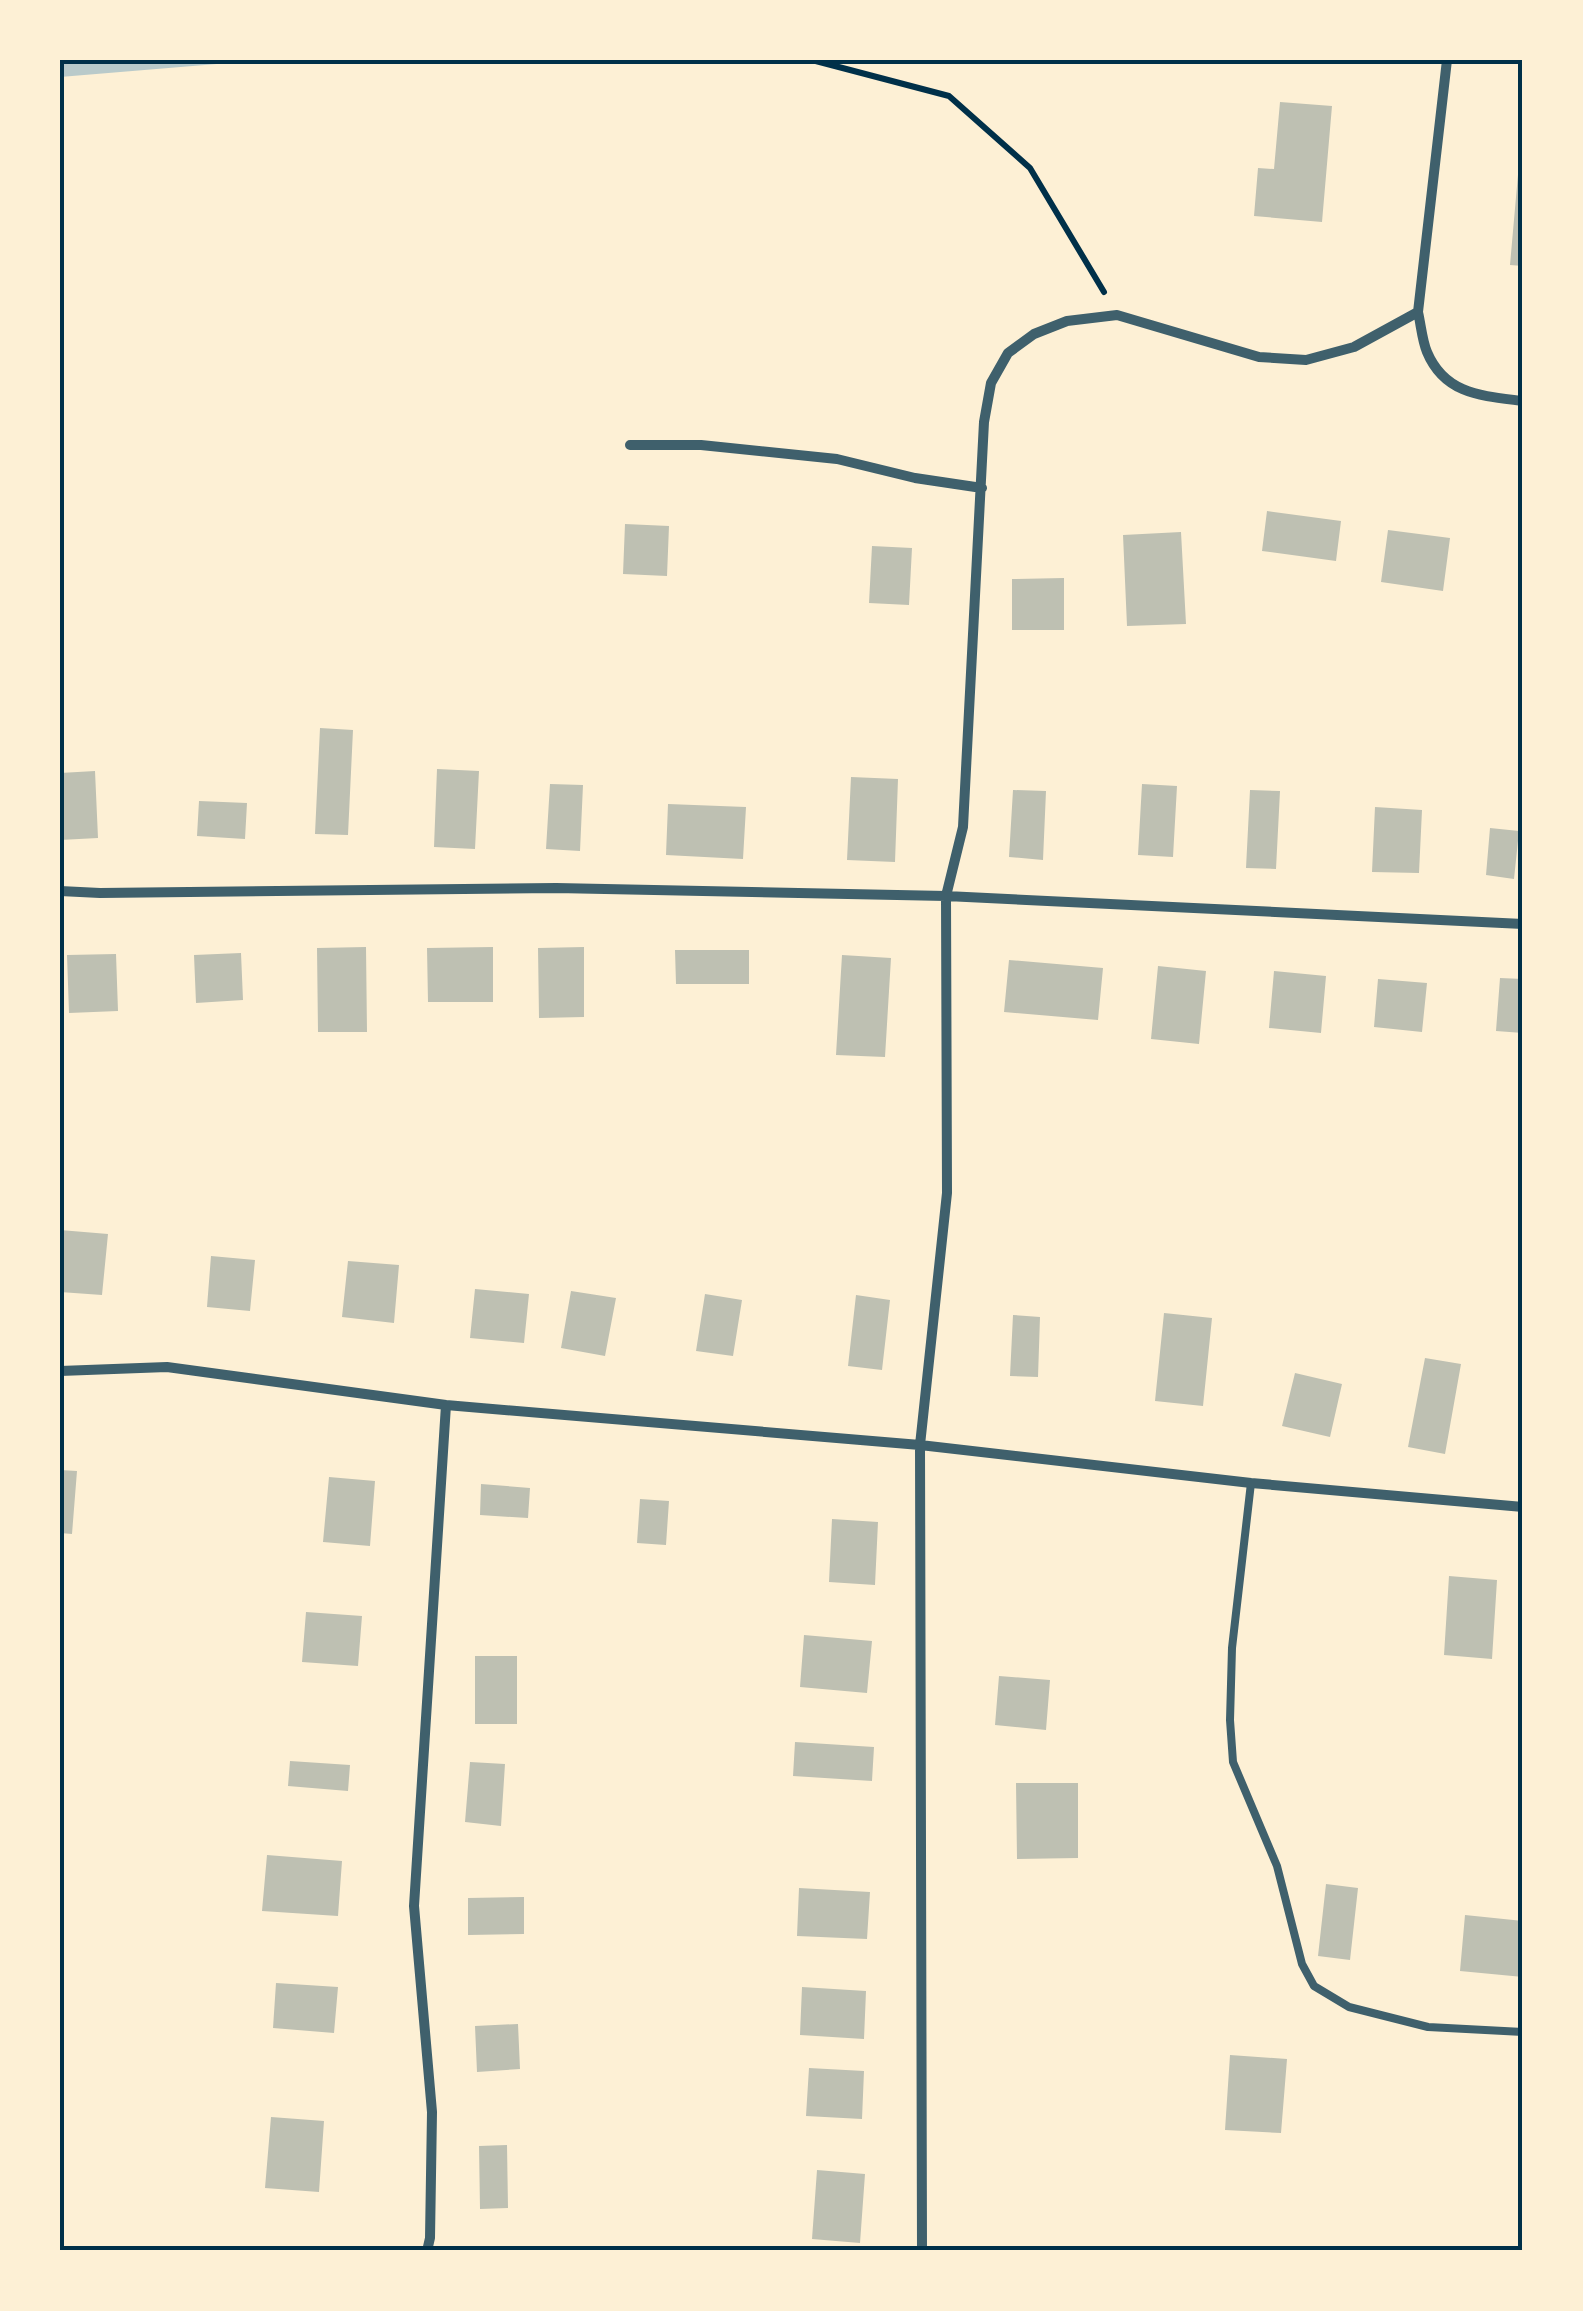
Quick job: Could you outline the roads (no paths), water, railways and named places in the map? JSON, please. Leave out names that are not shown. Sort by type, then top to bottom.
[{"type":"street","points":[[1446,60],[1418,312],[1427,352],[1444,379],[1474,394],[1523,401]]},
{"type":"street","points":[[922,2251],[920,1444],[948,1193],[946,896],[963,828],[984,422],[991,383],[1008,354],[1034,334],[1066,321],[1117,315],[1259,357],[1306,360],[1354,348],[1418,312]]},
{"type":"street","points":[[630,445],[701,445],[837,459],[915,478],[982,488]]},
{"type":"street","points":[[60,891],[556,888],[946,896],[1523,924]]},
{"type":"street","points":[[60,1371],[167,1368],[446,1404],[920,1444],[1251,1483],[1523,1507]]},
{"type":"street","points":[[427,2251],[432,2112],[414,1906],[446,1404]]},
{"type":"lane","points":[[1251,1483],[1232,1648],[1233,1762],[1277,1866],[1302,1964],[1314,1986],[1349,2006],[1428,2027],[1523,2032]]}]
